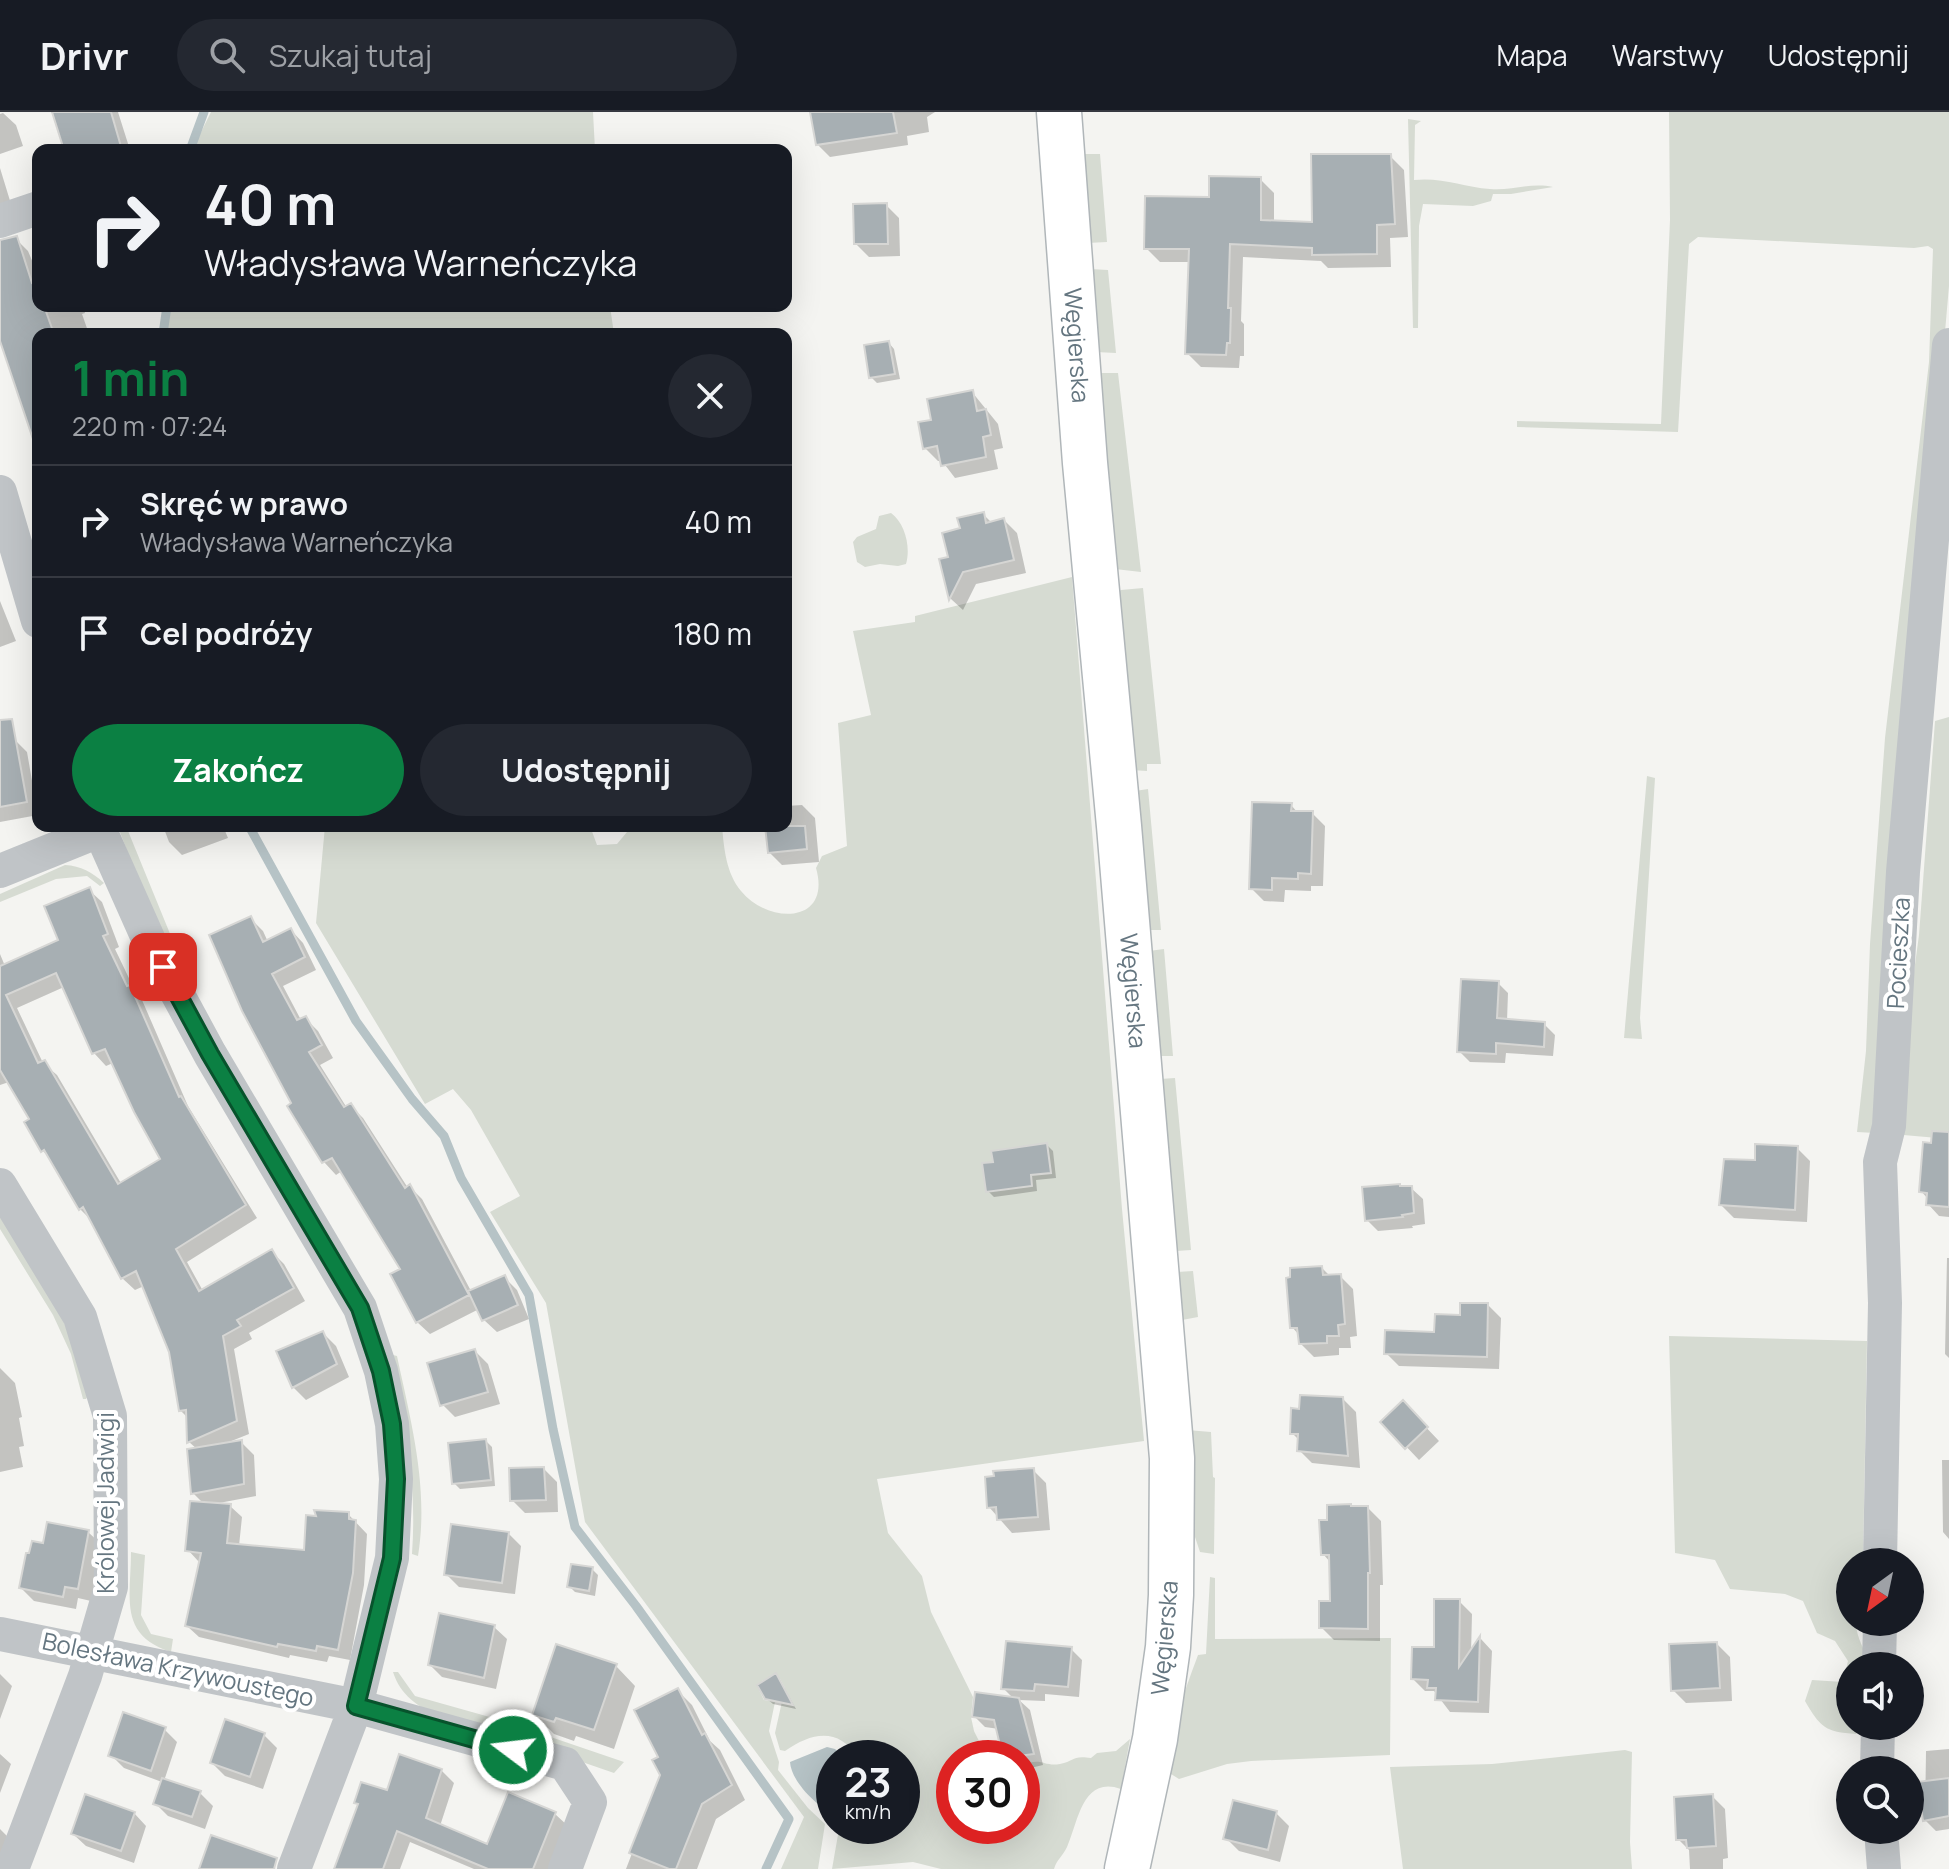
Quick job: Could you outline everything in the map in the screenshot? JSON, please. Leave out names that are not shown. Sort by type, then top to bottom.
[{"type":"main road","name":"Węgierska","points":[[1059,112],[1085,463],[1172,1458],[1168,1647],[1155,1739],[1127,1869]]},
{"type":"street","points":[[0,221],[32,210]]},
{"type":"street","name":"Pocieszka","points":[[1880,1548],[1885,1303],[1880,1162],[1889,1126],[1903,872],[1949,345]]},
{"type":"street","points":[[0,492],[32,601]]},
{"type":"street","points":[[0,871],[90,832]]},
{"type":"street","points":[[101,832],[151,945],[210,1054],[360,1308],[381,1371],[392,1424],[396,1479],[392,1558],[356,1706],[294,1869]]},
{"type":"street","name":"Królowej Jadwigi","points":[[0,1185],[80,1317],[110,1416],[111,1587],[94,1653],[12,1869]]},
{"type":"street","name":"Bolesława Krzywoustego","points":[[0,1634],[356,1706],[565,1764],[590,1802],[565,1869]]},
{"type":"street","points":[[1882,1844],[1884,1869]]},
{"type":"shaded area","points":[[211,112],[593,112],[595,144],[195,144]]},
{"type":"shaded area","points":[[1669,112],[1949,112],[1949,286],[1875,1133],[1857,1132],[1866,1051],[1870,944],[1885,738],[1929,362],[1933,249],[1928,246],[1914,248],[1698,237],[1689,244],[1678,432],[1517,427],[1517,421],[1661,424],[1670,220]]},
{"type":"shaded area","points":[[1408,119],[1421,121],[1415,125],[1414,180],[1490,189],[1537,185],[1553,187],[1493,194],[1491,201],[1473,206],[1423,204],[1419,226],[1418,328],[1413,328]]},
{"type":"shaded area","points":[[1080,154],[1100,154],[1107,242],[1087,243]]},
{"type":"shaded area","points":[[1090,269],[1108,270],[1116,353],[1096,352]]},
{"type":"shaded area","points":[[167,312],[611,312],[613,328],[164,328]]},
{"type":"shaded area","points":[[1100,373],[1118,373],[1141,572],[1115,569]]},
{"type":"shaded area","points":[[891,513],[906,536],[906,564],[865,567],[857,562],[853,542],[876,529],[879,516]]},
{"type":"shaded area","points":[[1072,577],[1122,1209],[1144,1441],[877,1479],[888,1533],[922,1576],[931,1612],[973,1697],[971,1717],[978,1740],[936,1740],[936,1844],[1040,1844],[1040,1763],[1055,1765],[1077,1758],[1091,1758],[1097,1753],[1116,1751],[1130,1739],[1121,1789],[1108,1786],[1090,1795],[1054,1869],[941,1869],[913,1862],[832,1869],[836,1844],[920,1844],[920,1740],[840,1740],[824,1736],[805,1740],[785,1751],[780,1750],[775,1733],[785,1688],[780,1679],[770,1677],[762,1681],[759,1690],[764,1700],[775,1702],[769,1731],[779,1762],[778,1770],[816,1816],[816,1844],[822,1844],[818,1869],[781,1869],[804,1817],[585,1522],[546,1303],[490,1212],[520,1196],[471,1110],[453,1089],[425,1104],[316,923],[324,832],[592,832],[597,845],[617,844],[627,832],[723,832],[729,868],[736,884],[753,902],[781,913],[807,909],[815,900],[819,886],[816,868],[822,856],[847,846],[838,723],[871,715],[853,631],[915,622],[915,616]]},
{"type":"shaded area","points":[[1143,588],[1161,764],[1147,764],[1147,771],[1131,770],[1117,593]]},
{"type":"shaded area","points":[[1949,717],[1949,1139],[1892,1134],[1919,935],[1935,721]]},
{"type":"shaded area","points":[[1647,776],[1655,778],[1640,1018],[1642,1039],[1624,1038]]},
{"type":"shaded area","points":[[1148,789],[1161,930],[1145,930],[1135,791]]},
{"type":"shaded area","points":[[120,832],[128,832],[184,968],[180,970]]},
{"type":"shaded area","points":[[65,865],[86,870],[104,883],[100,886],[87,876],[56,879],[0,902],[0,894]]},
{"type":"shaded area","points":[[1164,949],[1173,1056],[1157,1056],[1149,951]]},
{"type":"shaded area","points":[[1175,1078],[1191,1250],[1176,1251],[1160,1079]]},
{"type":"shaded area","points":[[0,1212],[57,1303],[90,1392],[86,1399],[83,1399],[71,1354],[53,1315],[0,1229]]},
{"type":"shaded area","points":[[1193,1271],[1198,1317],[1182,1320],[1177,1272]]},
{"type":"shaded area","points":[[1669,1336],[1867,1341],[1863,1548],[1836,1548],[1836,1636],[1859,1636],[1864,1652],[1842,1652],[1835,1641],[1817,1633],[1803,1601],[1785,1594],[1730,1589],[1715,1560],[1675,1553]]},
{"type":"shaded area","points":[[389,1354],[397,1356],[417,1455],[421,1505],[418,1556],[412,1554],[413,1502],[409,1453]]},
{"type":"shaded area","points":[[1187,1430],[1211,1432],[1215,1478],[1214,1554],[1200,1552],[1189,1519]]},
{"type":"shaded area","points":[[131,1552],[145,1555],[141,1615],[151,1634],[173,1639],[171,1652],[142,1636],[135,1625],[130,1599]]},
{"type":"shaded area","points":[[1210,1577],[1215,1578],[1215,1639],[1391,1638],[1390,1755],[1251,1761],[1227,1764],[1179,1779],[1171,1774],[1171,1747],[1178,1714],[1198,1655],[1206,1654]]},
{"type":"shaded area","points":[[393,1672],[398,1672],[415,1696],[511,1723],[504,1735],[439,1716],[411,1699],[400,1687]]},
{"type":"shaded area","points":[[1812,1680],[1836,1682],[1836,1732],[1824,1726],[1805,1701]]},
{"type":"shaded area","points":[[533,1731],[624,1762],[614,1773],[533,1745]]},
{"type":"shaded area","points":[[1625,1750],[1632,1752],[1632,1869],[1403,1869],[1390,1767],[1492,1764]]},
{"type":"shaded area","points":[[816,1751],[816,1802],[795,1777],[790,1762]]},
{"type":"building","points":[[52,112],[111,112],[120,144],[62,144]]},
{"type":"building","points":[[810,112],[893,112],[897,133],[816,145]]},
{"type":"building","points":[[1311,154],[1391,154],[1395,224],[1377,225],[1377,254],[1312,255],[1312,248],[1230,244],[1230,343],[1227,343],[1226,355],[1185,354],[1189,249],[1144,249],[1145,196],[1209,197],[1209,176],[1261,177],[1261,220],[1312,222]]},
{"type":"building","points":[[887,203],[888,244],[854,244],[853,204]]},
{"type":"building","points":[[17,236],[32,283],[32,312],[46,312],[52,328],[32,328],[32,436],[0,341],[0,240]]},
{"type":"building","points":[[889,341],[895,374],[869,378],[864,345]]},
{"type":"building","points":[[973,390],[977,411],[986,409],[991,435],[983,437],[986,457],[941,466],[937,446],[923,449],[918,422],[931,420],[927,399]]},
{"type":"building","points":[[984,512],[986,523],[1004,518],[1014,560],[963,572],[949,600],[939,559],[948,557],[942,533],[960,528],[957,518]]},
{"type":"building","points":[[12,719],[27,802],[0,807],[0,720]]},
{"type":"building","points":[[1252,802],[1292,803],[1291,811],[1313,811],[1311,874],[1298,873],[1298,879],[1272,878],[1272,890],[1249,889]]},
{"type":"building","points":[[792,826],[805,826],[807,849],[768,853],[766,832],[792,832]]},
{"type":"building","points":[[90,887],[108,934],[103,936],[127,986],[130,985],[179,1097],[246,1205],[176,1249],[199,1291],[272,1249],[294,1288],[237,1320],[241,1326],[223,1336],[237,1421],[187,1443],[186,1410],[179,1411],[169,1352],[136,1271],[121,1279],[83,1207],[79,1210],[44,1150],[41,1152],[24,1122],[29,1119],[0,1070],[0,966],[58,940],[44,906]],"holes":[[[56,973],[92,1054],[105,1049],[160,1159],[118,1184],[45,1060],[38,1063],[6,995]]]},
{"type":"building","points":[[251,916],[263,942],[291,928],[305,957],[272,974],[297,1020],[306,1016],[322,1045],[309,1052],[344,1107],[351,1103],[405,1188],[410,1184],[469,1295],[416,1323],[390,1274],[400,1269],[332,1158],[322,1163],[287,1106],[291,1103],[242,1011],[209,935]]},
{"type":"building","points":[[1461,979],[1499,981],[1497,1018],[1545,1022],[1544,1047],[1496,1043],[1496,1054],[1457,1052]]},
{"type":"building","points":[[1932,1131],[1949,1132],[1949,1207],[1926,1205],[1927,1193],[1919,1192],[1923,1142],[1931,1143]]},
{"type":"building","points":[[1047,1143],[1051,1173],[1031,1175],[1032,1186],[986,1192],[982,1163],[993,1162],[991,1151]]},
{"type":"building","points":[[1755,1144],[1798,1146],[1795,1210],[1719,1205],[1724,1159],[1755,1160]]},
{"type":"building","points":[[1412,1186],[1414,1213],[1365,1221],[1362,1187]]},
{"type":"building","points":[[1322,1266],[1323,1275],[1341,1274],[1345,1324],[1338,1325],[1339,1336],[1327,1336],[1327,1343],[1299,1344],[1297,1328],[1290,1328],[1286,1278],[1290,1277],[1290,1268]]},
{"type":"building","points":[[505,1275],[518,1305],[482,1321],[468,1291]]},
{"type":"building","points":[[1460,1303],[1488,1303],[1487,1357],[1384,1354],[1385,1330],[1434,1332],[1435,1314],[1460,1315]]},
{"type":"building","points":[[323,1331],[337,1364],[292,1388],[276,1351]]},
{"type":"building","points":[[475,1349],[488,1392],[440,1406],[427,1363]]},
{"type":"building","points":[[1300,1395],[1343,1397],[1348,1456],[1297,1451],[1298,1434],[1290,1434],[1291,1408],[1299,1409]]},
{"type":"building","points":[[1403,1400],[1428,1427],[1405,1449],[1380,1422]]},
{"type":"building","points":[[486,1439],[491,1480],[452,1484],[448,1443]]},
{"type":"building","points":[[242,1440],[244,1484],[191,1494],[187,1449]]},
{"type":"building","points":[[544,1467],[546,1500],[510,1501],[509,1468]]},
{"type":"building","points":[[1034,1468],[1038,1517],[997,1520],[996,1507],[987,1508],[985,1477],[994,1476],[993,1471]]},
{"type":"building","points":[[190,1501],[231,1504],[227,1543],[304,1550],[306,1515],[316,1516],[314,1510],[349,1512],[349,1519],[356,1520],[353,1573],[338,1650],[317,1646],[316,1651],[278,1644],[277,1647],[185,1626],[201,1553],[185,1551]]},
{"type":"building","points":[[1327,1505],[1368,1506],[1368,1629],[1319,1628],[1319,1601],[1330,1601],[1329,1555],[1321,1555],[1319,1520],[1327,1520]]},
{"type":"building","points":[[47,1522],[89,1530],[78,1589],[65,1587],[63,1597],[19,1588],[26,1553],[29,1553],[32,1541],[43,1543]]},
{"type":"building","points":[[451,1524],[509,1532],[502,1583],[444,1575]]},
{"type":"building","points":[[571,1564],[593,1567],[589,1591],[567,1587]]},
{"type":"building","points":[[1434,1599],[1460,1599],[1459,1667],[1480,1636],[1478,1702],[1435,1700],[1436,1688],[1427,1688],[1428,1680],[1411,1679],[1412,1647],[1434,1647]]},
{"type":"building","points":[[439,1613],[495,1625],[484,1678],[428,1665]]},
{"type":"building","points":[[1006,1641],[1072,1647],[1068,1687],[1035,1684],[1034,1691],[1001,1689]]},
{"type":"building","points":[[1717,1642],[1720,1688],[1671,1691],[1669,1644]]},
{"type":"building","points":[[556,1644],[617,1664],[594,1730],[556,1718],[554,1722],[532,1715]]},
{"type":"building","points":[[776,1673],[793,1705],[765,1699],[757,1685]]},
{"type":"building","points":[[678,1688],[732,1785],[702,1804],[676,1869],[669,1869],[629,1853],[660,1775],[652,1760],[658,1757],[634,1710]]},
{"type":"building","points":[[975,1692],[1019,1698],[1030,1740],[999,1740],[994,1720],[972,1717]]},
{"type":"building","points":[[123,1712],[166,1727],[151,1771],[108,1756]]},
{"type":"building","points":[[225,1719],[265,1733],[250,1777],[210,1763]]},
{"type":"building","points":[[399,1754],[442,1769],[426,1818],[487,1844],[508,1792],[556,1812],[533,1869],[488,1869],[397,1831],[383,1869],[334,1869],[358,1804],[354,1803],[361,1782],[387,1790]]},
{"type":"building","points":[[162,1778],[201,1791],[192,1817],[153,1804]]},
{"type":"building","points":[[1949,1778],[1949,1816],[1924,1821],[1924,1781]]},
{"type":"building","points":[[85,1794],[135,1812],[121,1851],[71,1834]]},
{"type":"building","points":[[1713,1794],[1716,1846],[1687,1848],[1686,1840],[1676,1840],[1674,1797]]},
{"type":"building","points":[[1233,1800],[1277,1811],[1268,1850],[1223,1839]]},
{"type":"building","points":[[211,1835],[277,1858],[274,1869],[199,1869]]},
{"type":"waterway","points":[[192,144],[204,112]]},
{"type":"waterway","points":[[164,328],[166,312]]},
{"type":"waterway","points":[[252,832],[356,1021],[412,1099],[444,1136],[461,1178],[529,1295],[553,1429],[575,1527],[636,1606],[789,1819],[766,1869]]},
{"type":"route","points":[[163,967],[210,1054],[360,1308],[381,1371],[392,1424],[396,1479],[392,1558],[356,1706],[513,1750]]}]
